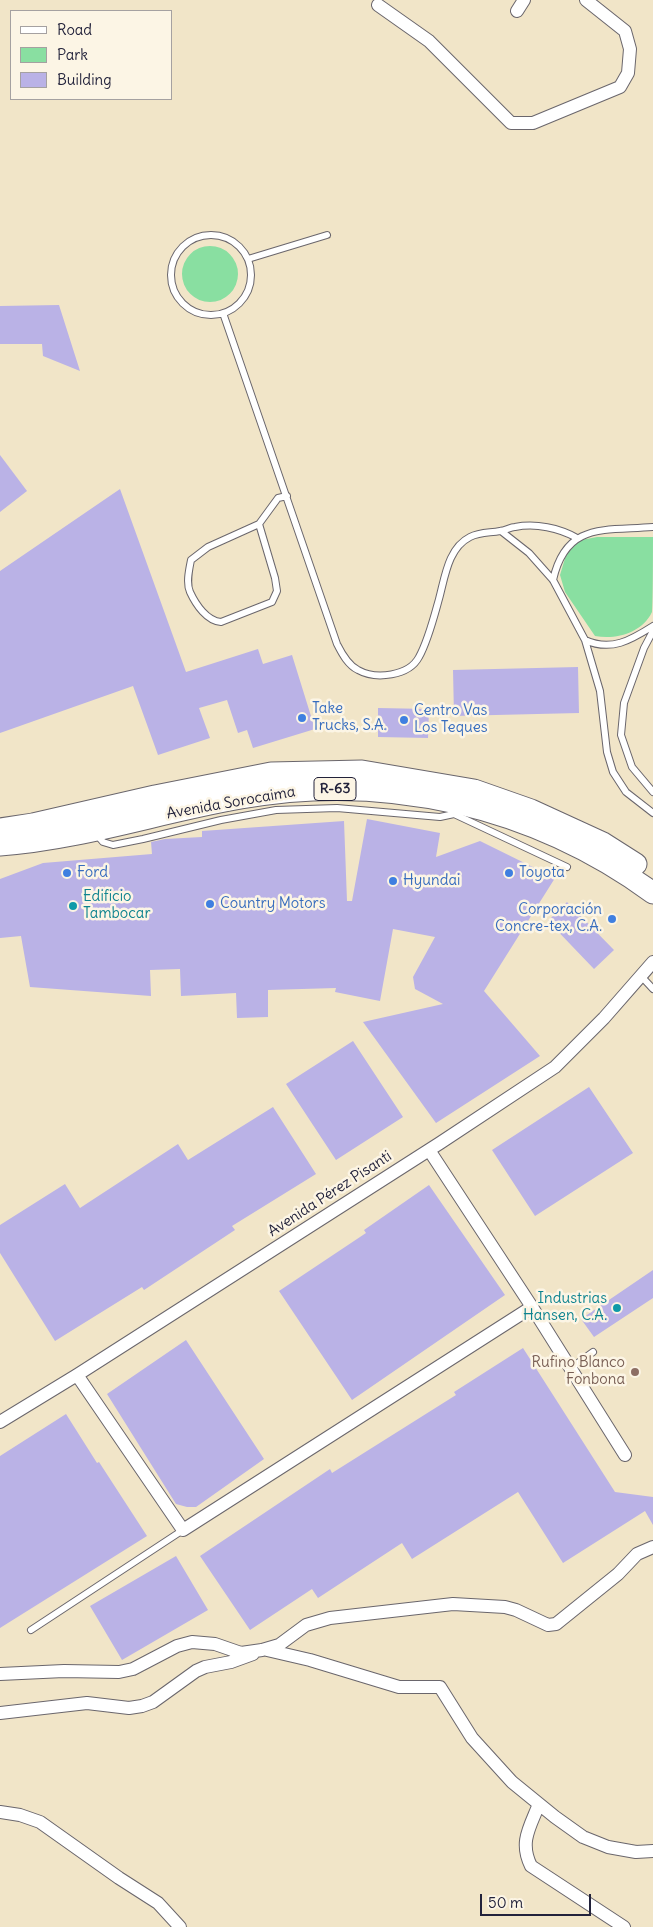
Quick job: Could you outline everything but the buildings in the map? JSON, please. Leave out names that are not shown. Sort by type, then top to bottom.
[{"type":"main road","name":"Avenida Sorocaima","points":[[0,829],[33,824],[154,796],[271,773],[362,770],[488,810],[561,840],[627,874],[653,893]]},
{"type":"main road","name":"Avenida Sorocaima","points":[[0,846],[58,839],[240,798],[320,788],[357,789],[420,795],[464,803],[531,810],[603,843],[653,875]]},
{"type":"street","points":[[378,5],[430,41],[511,123],[533,123],[620,87],[628,73],[630,49],[625,31],[586,0]]},
{"type":"street","name":"Avenida Pérez Pisanti","points":[[0,1422],[77,1375],[429,1150],[555,1066],[604,1018],[653,962]]},
{"type":"street","points":[[429,1150],[532,1307],[625,1455]]},
{"type":"street","points":[[77,1375],[183,1530],[532,1307]]},
{"type":"street","points":[[0,1713],[87,1703],[129,1708],[142,1706],[153,1702],[196,1671],[205,1667],[242,1659],[279,1644],[306,1625],[330,1618],[453,1604],[505,1607],[548,1625],[556,1624],[618,1574],[637,1554],[653,1547]]},
{"type":"street","points":[[0,1674],[64,1671],[119,1672],[133,1669],[177,1646],[192,1642],[215,1644],[241,1653],[264,1650],[317,1662],[399,1687],[440,1687],[472,1738],[512,1782],[539,1804],[583,1837],[608,1847],[636,1852],[653,1851]]},
{"type":"street","points":[[539,1804],[524,1840],[526,1855],[531,1866],[624,1927]]},
{"type":"street","points":[[0,1812],[20,1815],[40,1822],[158,1903],[180,1927]]},
{"type":"lane","points":[[248,259],[327,235]]},
{"type":"lane","points":[[205,236],[218,236],[231,240],[241,248],[248,259],[251,272],[250,285],[244,297],[235,307],[223,313],[210,315],[198,313],[186,306],[177,296],[172,284],[171,271],[175,258],[182,248],[192,240],[205,236]]},
{"type":"lane","points":[[223,313],[338,644],[344,658],[357,670],[375,676],[402,672],[413,665],[420,656],[439,599],[443,578],[457,547],[470,537],[485,532],[501,531],[515,526],[545,527],[561,530],[577,538]]},
{"type":"lane","points":[[259,524],[275,578],[277,591],[272,602],[221,622],[214,621],[207,617],[190,592],[188,574],[191,560],[208,547],[259,524],[278,498],[287,496]]},
{"type":"lane","points":[[553,580],[561,555],[566,547],[577,538],[592,532],[653,527]]},
{"type":"lane","points":[[501,531],[529,553],[553,580],[585,640],[600,691],[607,752],[613,772],[626,792],[653,813]]},
{"type":"lane","points":[[585,640],[593,644],[612,646],[628,642],[653,626]]},
{"type":"lane","points":[[653,631],[644,648],[624,703],[621,735],[632,767],[653,792]]},
{"type":"lane","points":[[464,803],[567,867]]},
{"type":"lane","points":[[641,976],[653,989]]},
{"type":"lane","points":[[571,1368],[593,1352]]},
{"type":"lane","points":[[31,1630],[183,1530]]},
{"type":"green space","points":[[204,246],[216,246],[230,254],[238,268],[236,285],[230,294],[216,302],[204,302],[194,297],[187,290],[182,280],[182,268],[187,258],[194,251]]},
{"type":"green space","points":[[597,537],[653,537],[652,612],[642,625],[620,636],[595,636],[565,592],[560,575],[566,555],[576,541]]},
{"type":"place","name":"Take Trucks, S.A.","points":[[302,718]]},
{"type":"place","name":"Centro Vas Los Teques","points":[[404,720]]},
{"type":"place","name":"Ford","points":[[67,873]]},
{"type":"place","name":"Toyota","points":[[509,873]]},
{"type":"place","name":"Hyundai","points":[[393,881]]},
{"type":"place","name":"Country Motors","points":[[210,904]]},
{"type":"place","name":"Edificio Tambocar","points":[[73,906]]},
{"type":"place","name":"Corporación Concre-tex, C.A.","points":[[612,919]]},
{"type":"place","name":"Industrias Hansen, C.A.","points":[[617,1308]]},
{"type":"place","name":"Rufino Blanco Fonbona","points":[[635,1372]]}]
